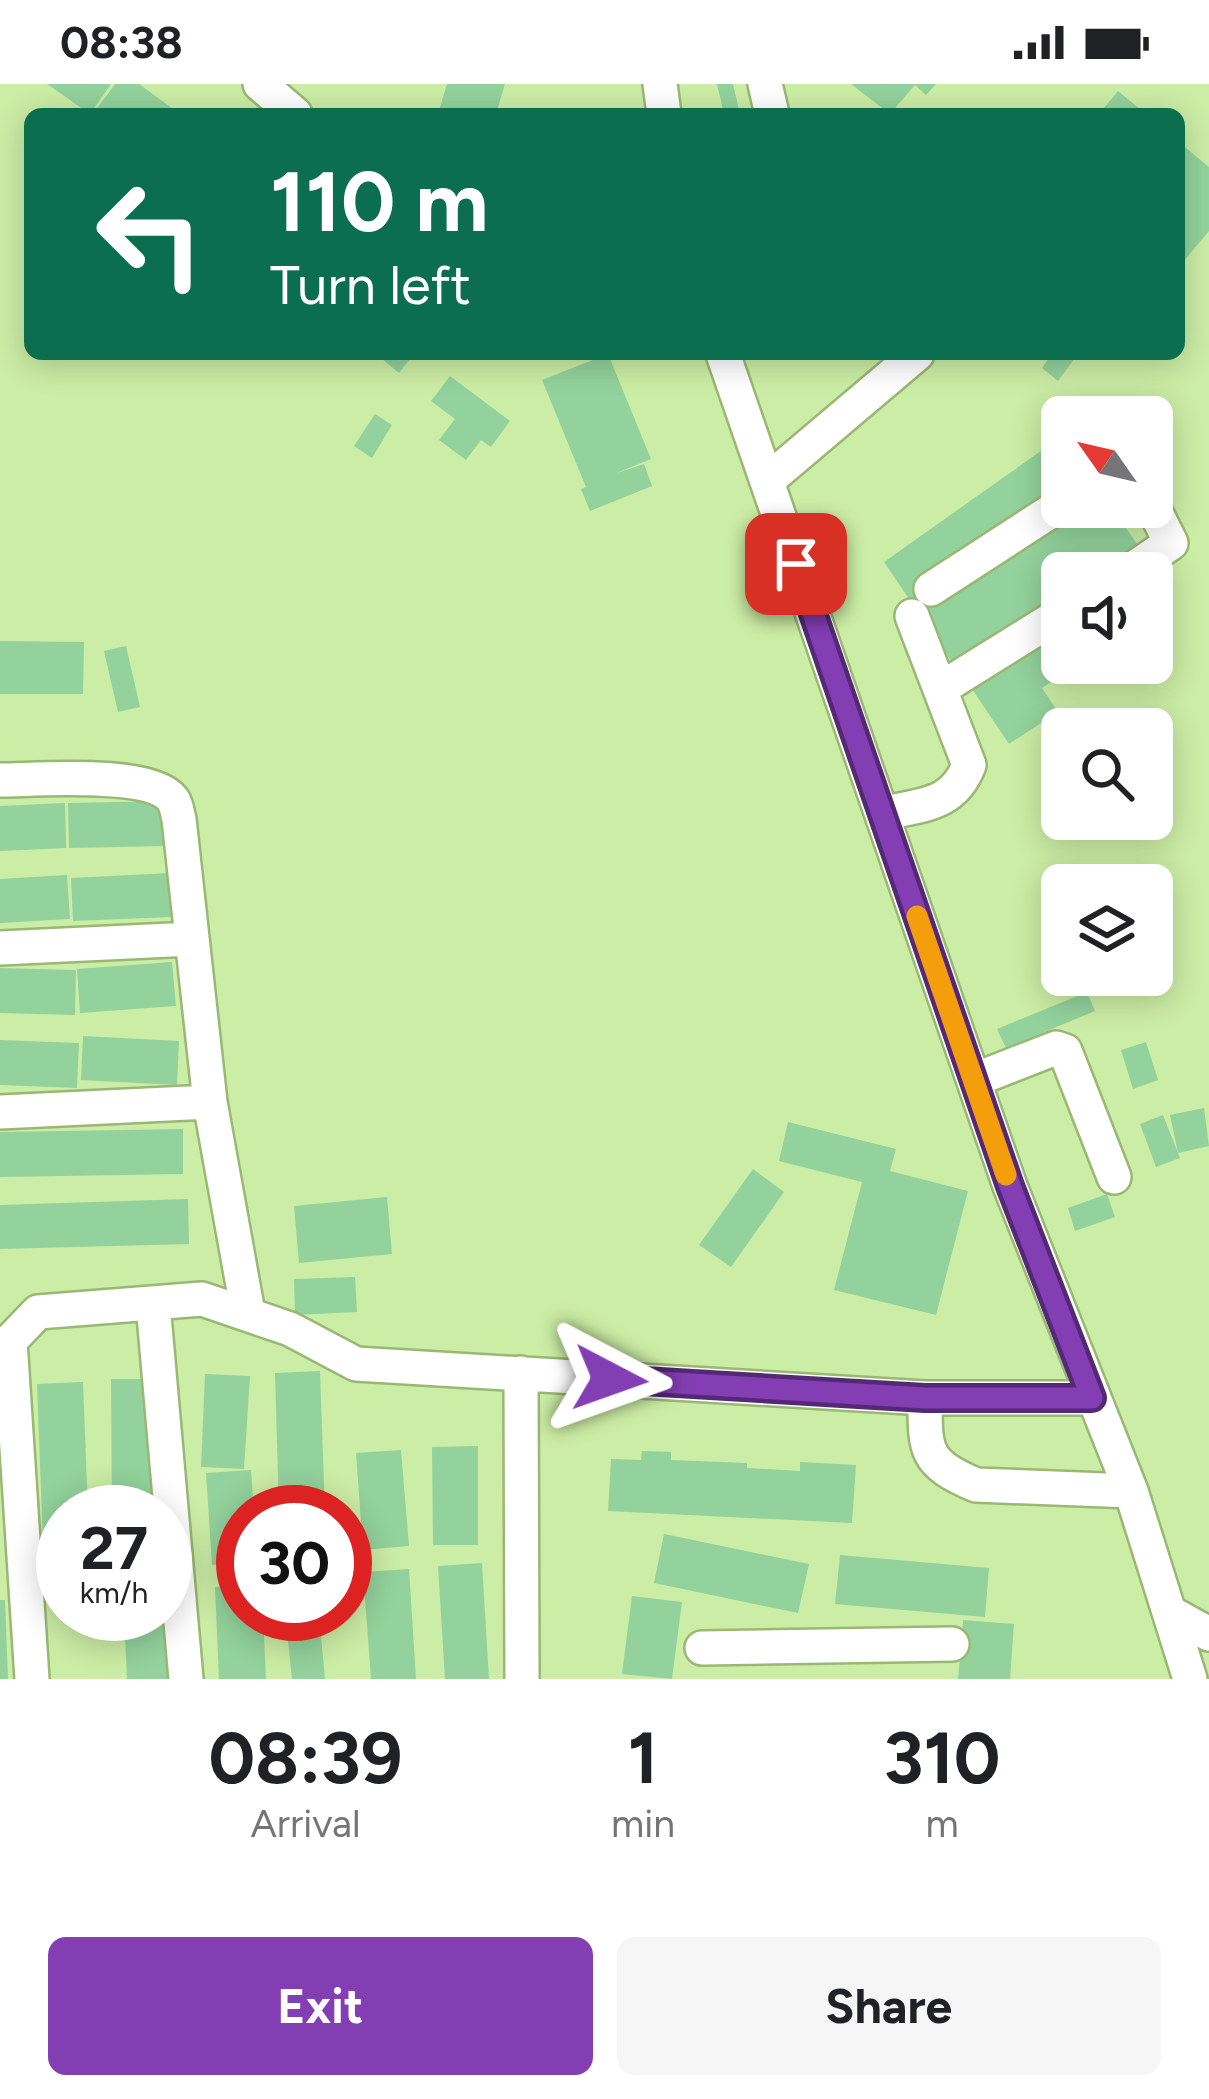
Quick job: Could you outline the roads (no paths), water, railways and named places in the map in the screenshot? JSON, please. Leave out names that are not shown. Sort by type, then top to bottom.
[{"type":"street","points":[[260,84],[297,101]]},
{"type":"street","points":[[725,360],[974,1080],[1131,1491],[1190,1679]]},
{"type":"street","points":[[767,481],[910,360]]},
{"type":"street","points":[[882,814],[948,798],[962,785],[969,766],[940,688],[921,602],[1041,519]]},
{"type":"street","points":[[1158,552],[1172,543],[1164,528]]},
{"type":"street","points":[[940,688],[1041,626]]},
{"type":"street","points":[[0,780],[129,781],[157,788],[173,800],[179,819],[210,1102],[248,1313]]},
{"type":"street","points":[[0,948],[192,939]]},
{"type":"street","points":[[974,1080],[1063,1049],[1114,1177]]},
{"type":"street","points":[[0,1112],[210,1102]]},
{"type":"street","points":[[32,1679],[10,1341],[38,1312],[202,1299],[248,1313],[356,1364],[925,1398],[1092,1398]]},
{"type":"street","points":[[153,1304],[186,1679]]},
{"type":"street","points":[[521,1373],[522,1679]]},
{"type":"street","points":[[925,1398],[925,1447],[937,1466],[976,1485],[1131,1491]]},
{"type":"street","points":[[1169,1612],[1209,1634]]},
{"type":"street","points":[[703,1648],[827,1663],[952,1644]]}]
